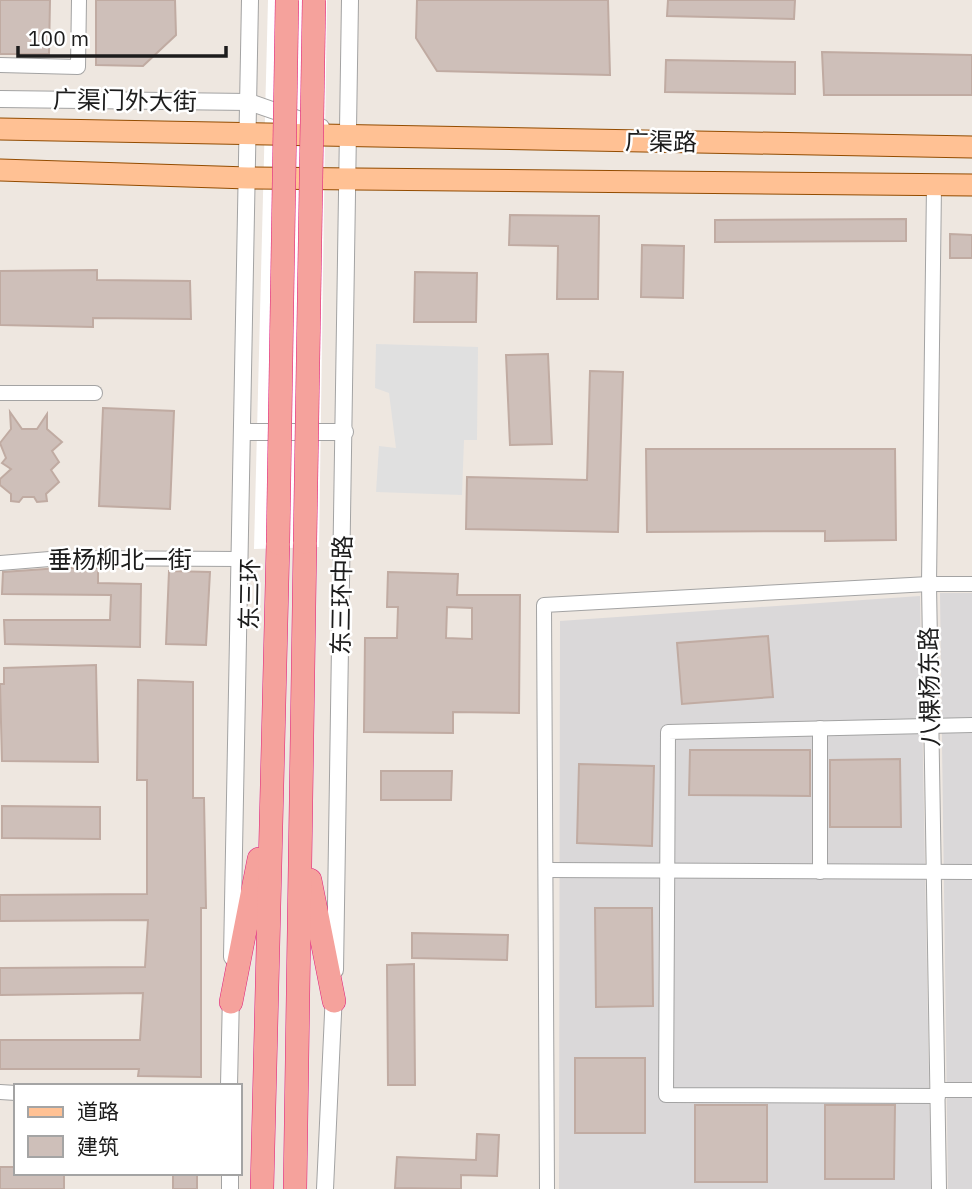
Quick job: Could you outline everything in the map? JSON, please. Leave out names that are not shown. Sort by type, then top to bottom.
[{"type":"highway","name":"东三环","points":[[262,1189],[278,543],[287,0]]},
{"type":"highway","points":[[295,1189],[314,0]]},
{"type":"highway","points":[[231,1002],[271,794]]},
{"type":"highway","points":[[301,836],[334,1001]]},
{"type":"main road","name":"广渠门外大街","points":[[0,129],[349,137]]},
{"type":"main road","name":"广渠路","points":[[349,137],[972,147]]},
{"type":"main road","points":[[0,170],[248,178]]},
{"type":"main road","name":"广渠路","points":[[248,178],[972,185]]},
{"type":"street","points":[[0,65],[78,67],[79,0]]},
{"type":"street","points":[[229,1084],[250,0]]},
{"type":"street","name":"东三环中路","points":[[325,1189],[334,1001],[350,0]]},
{"type":"street","name":"广渠门外大街","points":[[0,99],[249,102],[349,137]]},
{"type":"street","name":"八棵杨东路","points":[[934,185],[929,584],[939,1189]]},
{"type":"street","points":[[0,393],[95,393]]},
{"type":"street","points":[[242,432],[345,432]]},
{"type":"street","name":"垂杨柳北一街","points":[[0,563],[62,558],[240,559]]},
{"type":"street","points":[[547,1189],[544,605],[929,584],[972,584]]},
{"type":"street","points":[[972,725],[668,732],[666,1095],[938,1093],[972,1090]]},
{"type":"street","points":[[820,728],[820,872]]},
{"type":"street","points":[[546,870],[972,872]]},
{"type":"shaded area","points":[[376,344],[478,347],[477,440],[464,440],[462,495],[376,492],[379,446],[396,448],[389,393],[375,388]]},
{"type":"shaded area","points":[[940,593],[972,593],[972,1189],[948,1189]]},
{"type":"shaded area","points":[[920,596],[931,1189],[559,1189],[560,621]]},
{"type":"pier","points":[[268,0],[327,0],[319,547],[254,549]]},
{"type":"building","points":[[0,0],[50,0],[49,54],[0,54]]},
{"type":"building","points":[[96,0],[175,0],[176,35],[143,66],[96,65]]},
{"type":"building","points":[[417,0],[608,0],[610,75],[437,71],[416,38]]},
{"type":"building","points":[[668,0],[795,0],[794,19],[667,16]]},
{"type":"building","points":[[822,52],[972,55],[972,95],[824,95]]},
{"type":"building","points":[[666,60],[795,62],[795,94],[665,92]]},
{"type":"building","points":[[510,215],[599,216],[598,299],[557,299],[558,246],[509,245]]},
{"type":"building","points":[[906,219],[906,241],[715,242],[715,220]]},
{"type":"building","points":[[950,234],[972,235],[972,258],[950,258]]},
{"type":"building","points":[[642,245],[684,246],[683,298],[641,297]]},
{"type":"building","points":[[97,270],[97,280],[190,281],[191,319],[93,318],[93,327],[0,325],[0,271]]},
{"type":"building","points":[[415,272],[477,273],[476,322],[414,322]]},
{"type":"building","points":[[548,354],[552,444],[510,445],[506,355]]},
{"type":"building","points":[[590,371],[623,372],[618,532],[466,529],[467,477],[587,480]]},
{"type":"building","points":[[103,408],[174,411],[170,509],[99,506]]},
{"type":"building","points":[[10,412],[22,429],[37,429],[47,414],[47,429],[62,442],[52,451],[59,462],[51,470],[59,482],[46,494],[47,501],[37,502],[34,497],[23,497],[19,502],[11,501],[11,494],[0,485],[0,479],[11,469],[2,463],[6,458],[0,443],[11,429]]},
{"type":"building","points":[[646,449],[895,449],[896,540],[825,541],[825,531],[647,532]]},
{"type":"building","points":[[98,568],[98,583],[141,584],[140,647],[5,644],[4,620],[110,620],[111,595],[2,594],[3,572]]},
{"type":"building","points":[[169,571],[210,572],[206,645],[166,644]]},
{"type":"building","points":[[388,572],[458,574],[457,595],[520,595],[519,713],[453,712],[453,733],[364,732],[365,638],[397,638],[398,607],[387,607]],"holes":[[[447,607],[472,608],[472,639],[446,638]]]},
{"type":"building","points":[[768,636],[773,697],[682,704],[677,643]]},
{"type":"building","points":[[96,665],[98,762],[2,761],[0,684],[4,684],[4,668]]},
{"type":"building","points":[[138,680],[193,682],[193,798],[204,798],[206,908],[201,908],[201,1077],[138,1076],[139,1069],[0,1069],[0,1040],[140,1040],[143,993],[0,995],[0,968],[145,967],[148,920],[0,921],[0,895],[147,894],[147,780],[137,780]]},
{"type":"building","points":[[690,750],[810,750],[810,796],[689,795]]},
{"type":"building","points":[[900,759],[901,827],[830,827],[830,760]]},
{"type":"building","points":[[579,764],[654,766],[652,846],[577,843]]},
{"type":"building","points":[[381,771],[452,771],[451,800],[381,800]]},
{"type":"building","points":[[2,806],[100,807],[100,839],[2,838]]},
{"type":"building","points":[[595,908],[652,908],[653,1006],[596,1007]]},
{"type":"building","points":[[412,933],[508,935],[507,960],[412,958]]},
{"type":"building","points":[[414,964],[415,1085],[388,1085],[387,965]]},
{"type":"building","points":[[575,1058],[645,1058],[645,1133],[575,1133]]},
{"type":"building","points":[[695,1105],[767,1105],[767,1182],[695,1182]]},
{"type":"building","points":[[825,1105],[895,1105],[894,1179],[825,1179]]},
{"type":"building","points":[[477,1134],[499,1135],[497,1176],[461,1175],[461,1189],[395,1188],[397,1157],[476,1160]]},
{"type":"building","points":[[0,1167],[14,1167],[14,1175],[64,1175],[64,1189],[0,1189]]},
{"type":"building","points":[[173,1175],[197,1175],[197,1189],[173,1189]]}]
